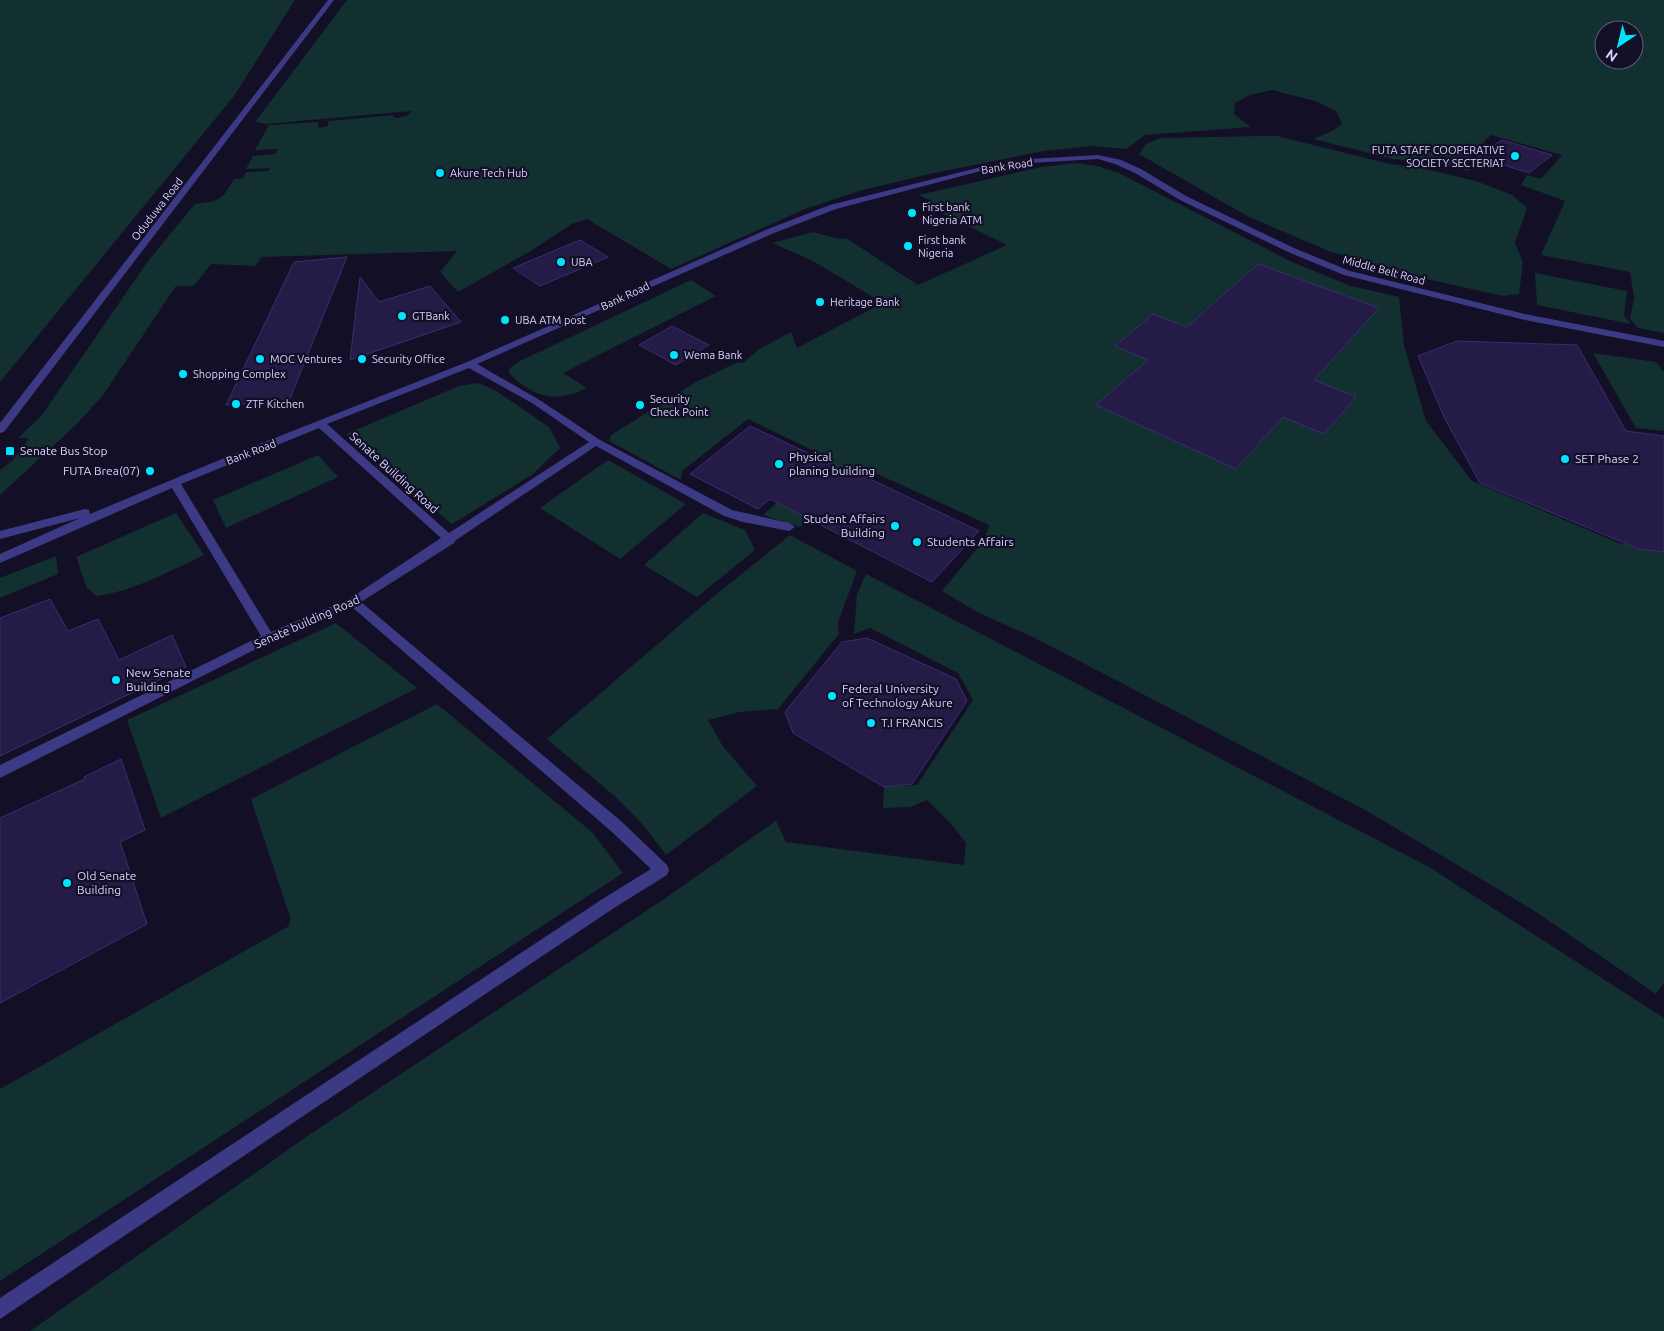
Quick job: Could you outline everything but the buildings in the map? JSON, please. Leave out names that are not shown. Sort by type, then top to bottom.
[{"type":"street","name":"Oduduwa Road","points":[[0,430],[331,0]]},
{"type":"street","name":"Middle Belt Road","points":[[1058,158],[1098,156],[1118,162],[1138,171],[1183,198],[1291,250],[1347,273],[1525,317],[1664,344]]},
{"type":"street","name":"Bank Road","points":[[0,559],[175,483],[470,364],[771,230],[833,207],[980,169],[1058,158]]},
{"type":"street","points":[[470,364],[535,401],[596,442],[728,514],[744,520],[774,523],[789,527]]},
{"type":"street","name":"Senate Building Road","points":[[321,424],[450,540]]},
{"type":"street","name":"Senate building Road","points":[[0,772],[268,638],[354,602],[596,442]]},
{"type":"street","name":"Bank Road","points":[[0,535],[65,519],[175,483]]},
{"type":"street","points":[[175,483],[218,558],[268,638]]},
{"type":"street","points":[[0,1309],[576,924],[662,870],[617,827],[354,602]]},
{"type":"green space","points":[[0,0],[295,0],[234,96],[0,382]]},
{"type":"green space","points":[[347,0],[1664,0],[1664,333],[1638,328],[1630,319],[1634,298],[1630,272],[1541,255],[1565,201],[1521,185],[1527,175],[1541,179],[1562,155],[1491,135],[1470,156],[1479,161],[1476,163],[1466,160],[1470,171],[1434,163],[1393,159],[1313,139],[1332,131],[1342,124],[1336,111],[1315,101],[1272,90],[1250,95],[1235,103],[1234,114],[1251,127],[1145,135],[1126,149],[1091,146],[1044,151],[929,174],[859,191],[805,209],[671,269],[587,219],[572,224],[529,252],[458,292],[440,272],[457,251],[262,257],[255,266],[211,264],[194,286],[176,286],[103,395],[78,423],[0,495],[0,470],[12,461],[29,438],[18,438],[42,415],[148,261],[195,204],[219,199],[234,179],[243,178],[246,172],[268,171],[270,168],[246,169],[253,156],[275,154],[278,149],[255,150],[269,125],[318,122],[319,128],[328,126],[328,121],[393,115],[394,118],[399,118],[406,116],[412,111],[266,124],[255,122]]},
{"type":"green space","points":[[1277,136],[1390,164],[1425,169],[1476,181],[1512,195],[1527,208],[1515,243],[1523,263],[1519,294],[1503,296],[1431,280],[1331,252],[1249,217],[1139,154],[1146,144],[1160,138]]},
{"type":"green space","points":[[1076,163],[1098,166],[1121,174],[1292,262],[1351,286],[1399,297],[1404,345],[1426,421],[1472,481],[1619,543],[1664,550],[1664,983],[1656,994],[1533,910],[1365,810],[1035,638],[977,612],[942,591],[985,539],[989,525],[862,467],[800,527],[763,515],[825,461],[824,456],[748,419],[682,471],[681,480],[609,441],[611,435],[696,382],[738,362],[743,363],[759,349],[791,332],[797,348],[883,303],[811,260],[772,243],[813,232],[839,239],[846,238],[918,285],[1007,245],[925,205],[931,201],[919,195],[1041,167]]},
{"type":"green space","points":[[1535,273],[1627,291],[1624,315],[1631,324],[1537,305]]},
{"type":"green space","points":[[691,280],[716,296],[563,373],[587,388],[565,396],[545,396],[527,388],[509,373],[510,368],[518,362]]},
{"type":"green space","points":[[1593,353],[1656,362],[1664,372],[1664,431],[1636,428]]},
{"type":"green space","points":[[478,383],[495,390],[549,427],[560,448],[533,474],[452,524],[346,434],[459,386]]},
{"type":"green space","points":[[318,455],[338,477],[226,528],[213,500]]},
{"type":"green space","points":[[608,460],[686,504],[620,559],[540,508]]},
{"type":"green space","points":[[176,513],[204,555],[152,580],[125,590],[97,596],[87,588],[76,557]]},
{"type":"green space","points":[[703,513],[745,530],[755,550],[697,597],[644,565]]},
{"type":"green space","points":[[790,535],[857,571],[838,622],[839,634],[778,709],[739,712],[708,720],[722,745],[757,786],[666,855],[644,826],[619,800],[547,739],[702,606]]},
{"type":"green space","points":[[56,556],[58,574],[0,598],[0,578]]},
{"type":"green space","points":[[866,574],[1429,867],[1664,1018],[1664,1331],[30,1331],[309,1135],[661,901],[776,821],[786,842],[964,865],[966,843],[951,824],[927,800],[910,807],[883,808],[884,787],[917,785],[973,700],[958,673],[870,628],[854,634],[857,594]]},
{"type":"green space","points":[[336,623],[417,688],[161,818],[127,720]]},
{"type":"green space","points":[[437,704],[592,832],[623,873],[0,1281],[0,1089],[289,926],[290,917],[251,799]]},
{"type":"place","name":"FUTA STAFF COOPERATIVE SOCIETY SECTERIAT","points":[[1515,156]]},
{"type":"place","name":"Akure Tech Hub","points":[[440,173]]},
{"type":"place","name":"First bank Nigeria ATM","points":[[912,213]]},
{"type":"place","name":"First bank Nigeria","points":[[908,246]]},
{"type":"place","name":"UBA","points":[[561,262]]},
{"type":"place","name":"Heritage Bank","points":[[820,302]]},
{"type":"place","name":"GTBank","points":[[402,316]]},
{"type":"place","name":"UBA ATM post","points":[[505,320]]},
{"type":"place","name":"Wema Bank","points":[[674,355]]},
{"type":"place","name":"MOC Ventures","points":[[260,359]]},
{"type":"place","name":"Security Office","points":[[362,359]]},
{"type":"place","name":"Shopping Complex","points":[[183,374]]},
{"type":"place","name":"ZTF Kitchen","points":[[236,404]]},
{"type":"place","name":"Security Check Point","points":[[640,405]]},
{"type":"place","name":"Senate Bus Stop","points":[[10,451]]},
{"type":"place","name":"SET Phase 2","points":[[1565,459]]},
{"type":"place","name":"Physical planing building","points":[[779,464]]},
{"type":"place","name":"FUTA Brea(07)","points":[[150,471]]},
{"type":"place","name":"Student Affairs Building","points":[[895,526]]},
{"type":"place","name":"Students Affairs","points":[[917,542]]},
{"type":"place","name":"New Senate Building","points":[[116,680]]},
{"type":"place","name":"Federal University of Technology Akure","points":[[832,696]]},
{"type":"place","name":"T.I FRANCIS","points":[[871,723]]},
{"type":"place","name":"Old Senate Building","points":[[67,883]]}]
